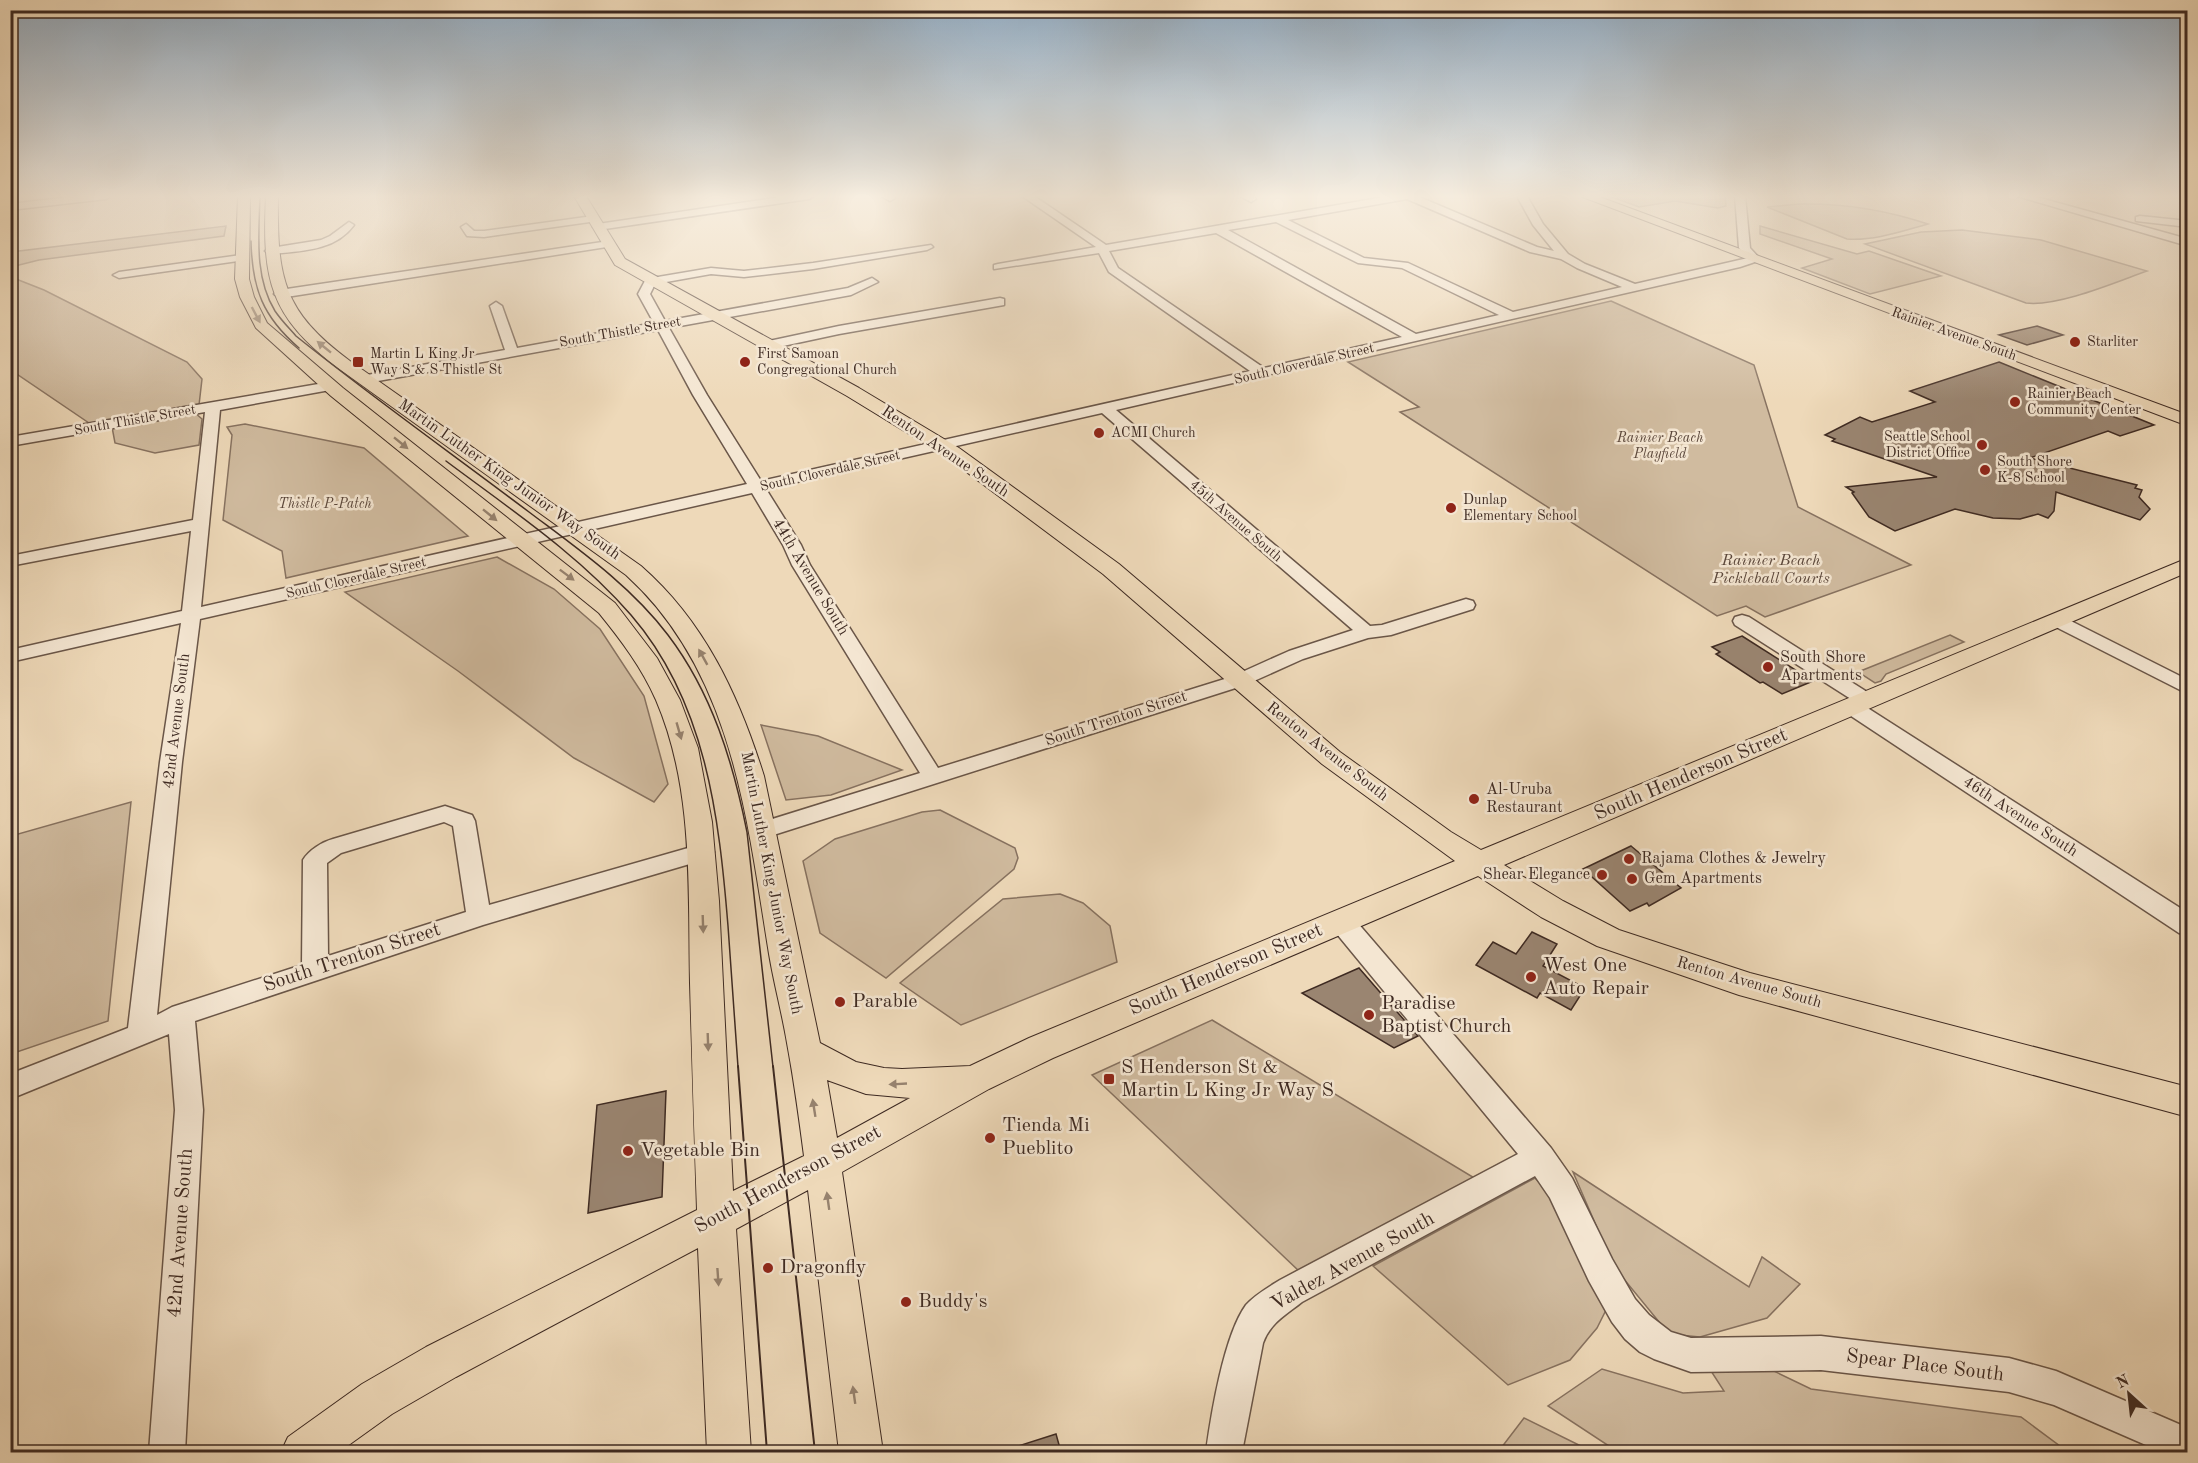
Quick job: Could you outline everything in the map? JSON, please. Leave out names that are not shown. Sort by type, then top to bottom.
[{"type":"main road","name":"Martin Luther King Junior Way South","points":[[242,264],[247,297],[261,325],[330,386],[607,608],[628,633],[646,660],[674,714],[691,779],[702,852],[714,1219],[729,1452]]},
{"type":"main road","name":"Martin Luther King Junior Way South","points":[[273,264],[280,294],[288,310],[305,331],[367,379],[636,571],[657,591],[694,640],[721,689],[744,744],[764,830],[786,957],[806,1052],[861,1452]]},
{"type":"main road","name":"Renton Avenue South","points":[[624,264],[650,281],[854,392],[942,446],[1111,569],[1238,681],[1331,758],[1479,865],[1552,909],[1608,938],[1679,964],[1750,986],[2187,1102]]},
{"type":"main road","name":"Rainier Avenue South","points":[[1766,264],[2187,421]]},
{"type":"main road","name":"South Henderson Street","points":[[303,1452],[386,1393],[714,1219],[823,1164],[977,1079],[1052,1043],[1479,865],[2187,564]]},
{"type":"main road","points":[[806,1052],[833,1069],[878,1084],[977,1079]]},
{"type":"street","points":[[119,275],[196,264]]},
{"type":"street","points":[[280,294],[383,283],[492,264]]},
{"type":"street","points":[[650,281],[711,271],[744,274],[823,264]]},
{"type":"street","points":[[998,267],[1014,264]]},
{"type":"street","points":[[1111,264],[1113,270],[1263,374]]},
{"type":"street","points":[[1281,264],[1414,338]]},
{"type":"street","points":[[1396,264],[1404,265],[1512,316]]},
{"type":"street","points":[[1578,264],[1634,288]]},
{"type":"street","name":"South Cloverdale Street","points":[[10,656],[1263,374],[1737,264]]},
{"type":"street","name":"44th Avenue South","points":[[650,281],[644,294],[660,324],[792,545],[801,565],[933,777]]},
{"type":"street","name":"South Thistle Street","points":[[367,379],[851,291],[872,282]]},
{"type":"street","points":[[769,345],[839,330],[1000,302]]},
{"type":"street","points":[[496,306],[512,352]]},
{"type":"street","name":"South Thistle Street","points":[[10,442],[330,386]]},
{"type":"street","name":"42nd Avenue South","points":[[141,1035],[171,762],[191,615],[213,406]]},
{"type":"street","name":"45th Avenue South","points":[[1106,409],[1366,632]]},
{"type":"street","points":[[10,561],[199,524]]},
{"type":"street","name":"South Trenton Street","points":[[764,830],[1238,681],[1296,655],[1366,632],[1384,631],[1466,606]]},
{"type":"street","points":[[2056,620],[2187,688]]},
{"type":"street","name":"46th Avenue South","points":[[1742,621],[2187,926]]},
{"type":"street","points":[[315,969],[315,860],[333,847],[445,814],[464,822],[479,917]]},
{"type":"street","name":"South Trenton Street","points":[[10,1100],[22,1083],[141,1035],[182,1015],[315,969],[479,917],[702,852]]},
{"type":"street","points":[[1341,921],[1540,1158]]},
{"type":"street","name":"42nd Avenue South","points":[[167,1452],[189,1110],[182,1015]]},
{"type":"street","name":"Spear Place South","points":[[1540,1158],[1561,1188],[1614,1294],[1633,1321],[1652,1340],[1673,1350],[1691,1355],[1821,1353],[2009,1375],[2056,1388],[2187,1446]]},
{"type":"street","name":"Valdez Avenue South","points":[[1224,1452],[1249,1337],[1258,1318],[1267,1309],[1291,1291],[1540,1158]]},
{"type":"green space","points":[[1814,264],[1907,264],[1941,276],[1870,294],[1802,268]]},
{"type":"green space","points":[[1920,264],[2124,264],[2147,271],[2070,298],[2026,303]]},
{"type":"green space","points":[[11,277],[44,290],[187,362],[202,379],[199,405],[92,425],[11,370]]},
{"type":"green space","name":"Rainier Beach Playfield","points":[[1611,301],[1754,365],[1798,507],[1911,565],[1765,617],[1746,606],[1717,616],[1400,412],[1419,407],[1348,362]]},
{"type":"green space","points":[[194,412],[202,419],[199,445],[155,453],[115,443],[112,427]]},
{"type":"green space","name":"Thistle P-Patch","points":[[245,424],[364,448],[468,536],[286,578],[282,551],[223,520],[232,435],[227,427]]},
{"type":"green space","points":[[497,557],[554,589],[600,629],[644,696],[668,784],[654,802],[574,758],[458,671],[345,592]]},
{"type":"green space","points":[[1950,635],[1964,642],[1886,674],[1881,681],[1875,683],[1858,672]]},
{"type":"green space","points":[[761,725],[818,736],[902,770],[831,795],[786,800]]},
{"type":"green space","points":[[131,802],[108,1021],[11,1054],[11,836]]},
{"type":"green space","points":[[940,810],[1015,848],[1018,858],[1014,869],[886,978],[820,933],[803,861],[835,839],[922,812]]},
{"type":"green space","points":[[1060,894],[1083,903],[1110,926],[1117,962],[961,1025],[900,983],[1003,899]]},
{"type":"green space","points":[[1212,1020],[1476,1179],[1299,1271],[1092,1075]]},
{"type":"green space","points":[[1573,1172],[1749,1287],[1762,1257],[1800,1284],[1767,1318],[1700,1337],[1669,1334],[1614,1267]]},
{"type":"green space","points":[[1535,1178],[1553,1196],[1608,1306],[1597,1328],[1570,1360],[1508,1385],[1373,1266]]},
{"type":"green space","points":[[1753,1361],[1811,1389],[2021,1417],[2068,1452],[1618,1452],[1548,1406],[1602,1369],[1683,1393],[1724,1391],[1711,1371]]},
{"type":"green space","points":[[1524,1418],[1593,1452],[1498,1452]]},
{"type":"building","points":[[2037,326],[2063,335],[2027,345],[1999,335]]},
{"type":"building","name":"South Shore K-8 School","points":[[1999,362],[2154,425],[2120,436],[2108,431],[2030,458],[2137,485],[2135,488],[2142,490],[2139,497],[2150,509],[2140,520],[2056,492],[2054,511],[2048,518],[2038,514],[2020,519],[1993,518],[1955,509],[1895,531],[1869,517],[1852,493],[1854,492],[1846,487],[1937,477],[1832,441],[1835,439],[1825,435],[1860,417],[1872,422],[1935,402],[1910,391]]},
{"type":"building","name":"South Shore Apartments","points":[[1742,636],[1813,681],[1782,694],[1763,682],[1760,683],[1716,654],[1720,652],[1712,647]]},
{"type":"building","name":"Gem Apartments","points":[[1631,846],[1681,888],[1649,906],[1647,903],[1630,911],[1583,869]]},
{"type":"building","name":"West One Auto Repair","points":[[1532,932],[1557,944],[1543,966],[1585,988],[1571,1010],[1540,993],[1537,998],[1476,965],[1493,942],[1516,954]]},
{"type":"building","name":"Paradise Baptist Church","points":[[1359,968],[1418,1036],[1394,1048],[1302,993]]},
{"type":"building","name":"Vegetable Bin","points":[[666,1091],[662,1197],[588,1213],[597,1105]]},
{"type":"building","points":[[1056,1434],[1061,1452],[1009,1452],[1009,1449]]},
{"type":"tram line","points":[[253,264],[257,288],[268,313],[276,325],[299,348]]},
{"type":"tram line","points":[[260,264],[268,298],[282,321],[296,336],[603,569],[653,617],[683,657],[697,680],[719,729],[735,780],[747,832],[773,1067]]},
{"type":"tram line","points":[[446,461],[543,533],[589,572],[631,615],[656,649],[677,685],[704,762],[720,843],[738,1067]]},
{"type":"tram line","points":[[738,1066],[767,1452]]},
{"type":"tram line","points":[[773,1066],[815,1452]]},
{"type":"place","name":"Starliter","points":[[2075,342]]},
{"type":"place","name":"Martin L King Jr Way S & S Thistle St","points":[[358,362]]},
{"type":"place","name":"First Samoan Congregational Church","points":[[745,362]]},
{"type":"place","name":"Rainier Beach Community Center","points":[[2015,402]]},
{"type":"place","name":"ACMI Church","points":[[1099,433]]},
{"type":"place","name":"Seattle School District Office","points":[[1982,445]]},
{"type":"place","name":"South Shore K-8 School","points":[[1985,470]]},
{"type":"place","name":"Dunlap Elementary School","points":[[1451,508]]},
{"type":"place","name":"South Shore Apartments","points":[[1768,667]]},
{"type":"place","name":"Al-Uruba Restaurant","points":[[1474,799]]},
{"type":"place","name":"Rajama Clothes & Jewelry","points":[[1629,859]]},
{"type":"place","name":"Shear Elegance","points":[[1602,875]]},
{"type":"place","name":"Gem Apartments","points":[[1632,879]]},
{"type":"place","name":"West One Auto Repair","points":[[1531,977]]},
{"type":"place","name":"Parable","points":[[840,1002]]},
{"type":"place","name":"Paradise Baptist Church","points":[[1369,1015]]},
{"type":"place","name":"S Henderson St & Martin L King Jr Way S","points":[[1109,1079]]},
{"type":"place","name":"Tienda Mi Pueblito","points":[[990,1138]]},
{"type":"place","name":"Vegetable Bin","points":[[628,1151]]},
{"type":"place","name":"Dragonfly","points":[[768,1268]]},
{"type":"place","name":"Buddy's","points":[[906,1302]]},
{"type":"park label","name":"Rainier Beach Pickleball Courts","points":[[1771,570]]}]
